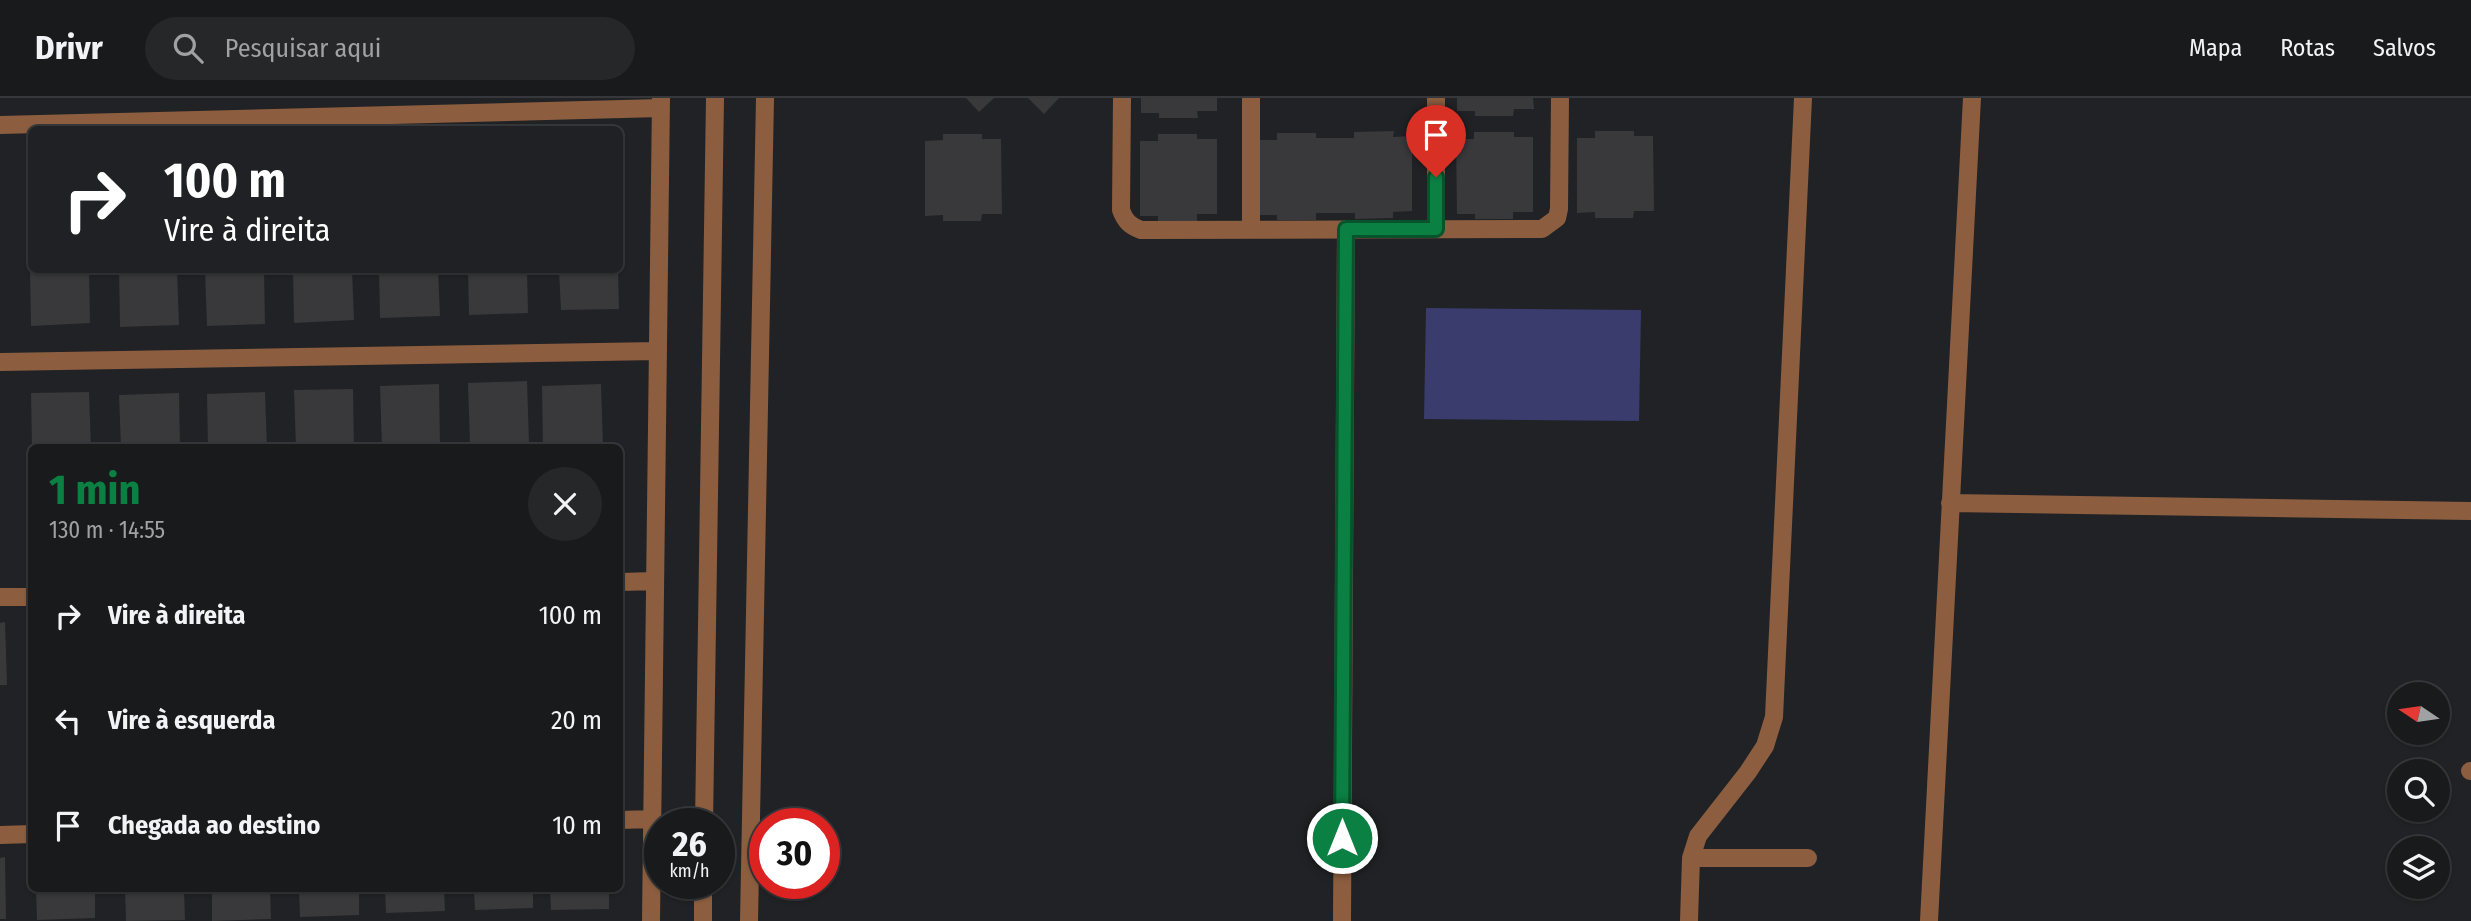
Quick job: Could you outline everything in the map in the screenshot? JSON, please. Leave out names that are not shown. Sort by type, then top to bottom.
[{"type":"street","points":[[704,808],[715,98]]},
{"type":"street","points":[[749,921],[765,98]]},
{"type":"street","points":[[1122,98],[1121,211],[1125,220],[1141,230],[1542,229],[1557,218],[1560,98]]},
{"type":"street","points":[[1251,98],[1251,229]]},
{"type":"street","points":[[1436,98],[1436,229]]},
{"type":"street","points":[[1689,921],[1691,858],[1699,836],[1765,746],[1774,717],[1803,98]]},
{"type":"street","points":[[1929,921],[1972,98]]},
{"type":"street","points":[[0,125],[661,103],[652,808]]},
{"type":"street","points":[[1342,921],[1346,229]]},
{"type":"street","points":[[0,362],[658,351]]},
{"type":"street","points":[[1950,503],[2471,512]]},
{"type":"street","points":[[623,582],[655,581]]},
{"type":"street","points":[[0,597],[28,597]]},
{"type":"street","points":[[623,820],[644,819]]},
{"type":"street","points":[[0,835],[28,834]]},
{"type":"street","points":[[1691,858],[1808,858]]},
{"type":"street","points":[[651,899],[651,921]]},
{"type":"street","points":[[702,921],[703,899]]},
{"type":"shaded area","points":[[1426,308],[1641,310],[1639,421],[1424,419]]},
{"type":"building","points":[[966,98],[994,98],[979,112]]},
{"type":"building","points":[[1028,98],[1059,98],[1044,114]]},
{"type":"building","points":[[1141,98],[1217,98],[1217,111],[1197,111],[1198,118],[1159,118],[1159,113],[1141,113]]},
{"type":"building","points":[[1457,98],[1533,98],[1534,109],[1514,109],[1513,116],[1475,116],[1475,111],[1457,111]]},
{"type":"building","points":[[1394,131],[1393,137],[1412,136],[1412,211],[1393,212],[1393,218],[1355,219],[1355,213],[1316,213],[1316,220],[1277,220],[1277,215],[1259,215],[1259,140],[1277,140],[1277,133],[1316,133],[1316,138],[1354,138],[1354,132]]},
{"type":"building","points":[[1595,131],[1634,131],[1634,136],[1653,136],[1654,211],[1634,211],[1633,218],[1595,218],[1595,212],[1577,213],[1577,138],[1595,138]]},
{"type":"building","points":[[1474,132],[1514,132],[1514,137],[1533,137],[1533,212],[1513,212],[1513,219],[1475,219],[1475,214],[1457,214],[1456,139],[1474,139]]},
{"type":"building","points":[[943,134],[982,134],[982,139],[1001,139],[1002,214],[982,214],[981,221],[943,221],[943,215],[925,216],[925,141],[943,140]]},
{"type":"building","points":[[1158,134],[1197,134],[1197,139],[1217,139],[1217,214],[1197,214],[1197,221],[1158,221],[1158,216],[1140,216],[1140,141],[1158,141]]},
{"type":"building","points":[[30,273],[89,273],[90,323],[31,326]]},
{"type":"building","points":[[119,273],[177,273],[179,325],[120,327]]},
{"type":"building","points":[[205,273],[264,273],[265,324],[207,326]]},
{"type":"building","points":[[293,273],[352,273],[354,320],[294,323]]},
{"type":"building","points":[[379,273],[438,273],[440,316],[380,318]]},
{"type":"building","points":[[468,273],[527,273],[528,313],[469,315]]},
{"type":"building","points":[[559,273],[618,273],[619,309],[561,310]]},
{"type":"building","points":[[527,381],[529,443],[470,444],[468,383]]},
{"type":"building","points":[[439,384],[440,444],[382,444],[380,386]]},
{"type":"building","points":[[601,384],[603,444],[543,444],[542,386]]},
{"type":"building","points":[[353,389],[354,444],[296,444],[294,390]]},
{"type":"building","points":[[89,392],[91,444],[32,444],[31,393]]},
{"type":"building","points":[[265,392],[267,444],[208,444],[207,394]]},
{"type":"building","points":[[179,393],[180,444],[121,444],[119,395]]},
{"type":"building","points":[[5,622],[7,685],[0,685],[0,623]]},
{"type":"building","points":[[5,857],[6,919],[0,919],[0,858]]},
{"type":"building","points":[[36,892],[95,892],[95,918],[37,920]]},
{"type":"building","points":[[125,892],[184,892],[185,920],[126,921]]},
{"type":"building","points":[[212,892],[270,892],[271,919],[212,921]]},
{"type":"building","points":[[299,892],[359,892],[359,915],[300,917]]},
{"type":"building","points":[[385,892],[444,892],[445,911],[386,913]]},
{"type":"building","points":[[474,892],[533,892],[533,908],[475,910]]},
{"type":"building","points":[[550,892],[609,892],[609,909],[551,910]]},
{"type":"route","points":[[1342,838],[1346,229],[1436,229],[1436,177]]}]
